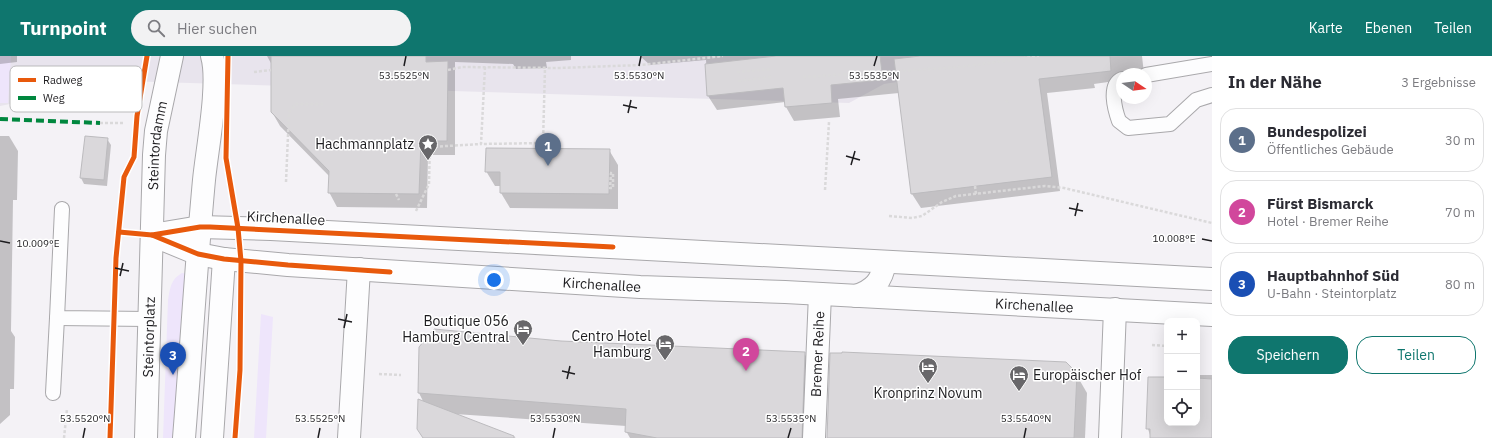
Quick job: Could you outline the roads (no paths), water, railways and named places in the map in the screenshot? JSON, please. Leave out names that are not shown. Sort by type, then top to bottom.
[{"type":"street","name":"Steintordamm","points":[[152,235],[156,131],[172,56]]},
{"type":"street","points":[[184,438],[200,227],[214,85],[215,65],[212,56]]},
{"type":"street","name":"Kirchenallee","points":[[152,235],[200,227],[1212,279]]},
{"type":"street","name":"Kirchenallee","points":[[152,235],[198,254],[224,259],[288,265],[640,287],[820,294],[1212,315]]},
{"type":"street","name":"Steintorplatz","points":[[146,438],[148,319],[152,235]]},
{"type":"street","points":[[212,438],[224,259]]},
{"type":"street","name":"Kirchenallee","points":[[856,296],[873,288],[880,280],[885,262]]},
{"type":"street","points":[[349,438],[359,269]]},
{"type":"street","name":"Bremer Reihe","points":[[814,438],[820,294]]},
{"type":"street","points":[[1110,438],[1115,309]]},
{"type":"lane","points":[[1152,73],[1212,64]]},
{"type":"lane","points":[[1116,84],[1114,86],[1114,93],[1119,121],[1128,128],[1170,124],[1196,100],[1212,95]]},
{"type":"lane","points":[[53,393],[62,209]]},
{"type":"lane","points":[[57,318],[148,319]]},
{"type":"place","name":"Hachmannplatz","points":[[428,161]]},
{"type":"place","name":"Bundespolizei","points":[[548,166]]},
{"type":"place","name":"Boutique 056 Hamburg Central","points":[[523,346]]},
{"type":"place","name":"Centro Hotel Hamburg","points":[[665,361]]},
{"type":"place","name":"Fürst Bismarck","points":[[746,371]]},
{"type":"place","name":"Hauptbahnhof Süd","points":[[173,375]]},
{"type":"place","name":"Kronprinz Novum","points":[[928,384]]},
{"type":"place","name":"Europäischer Hof","points":[[1019,392]]}]
